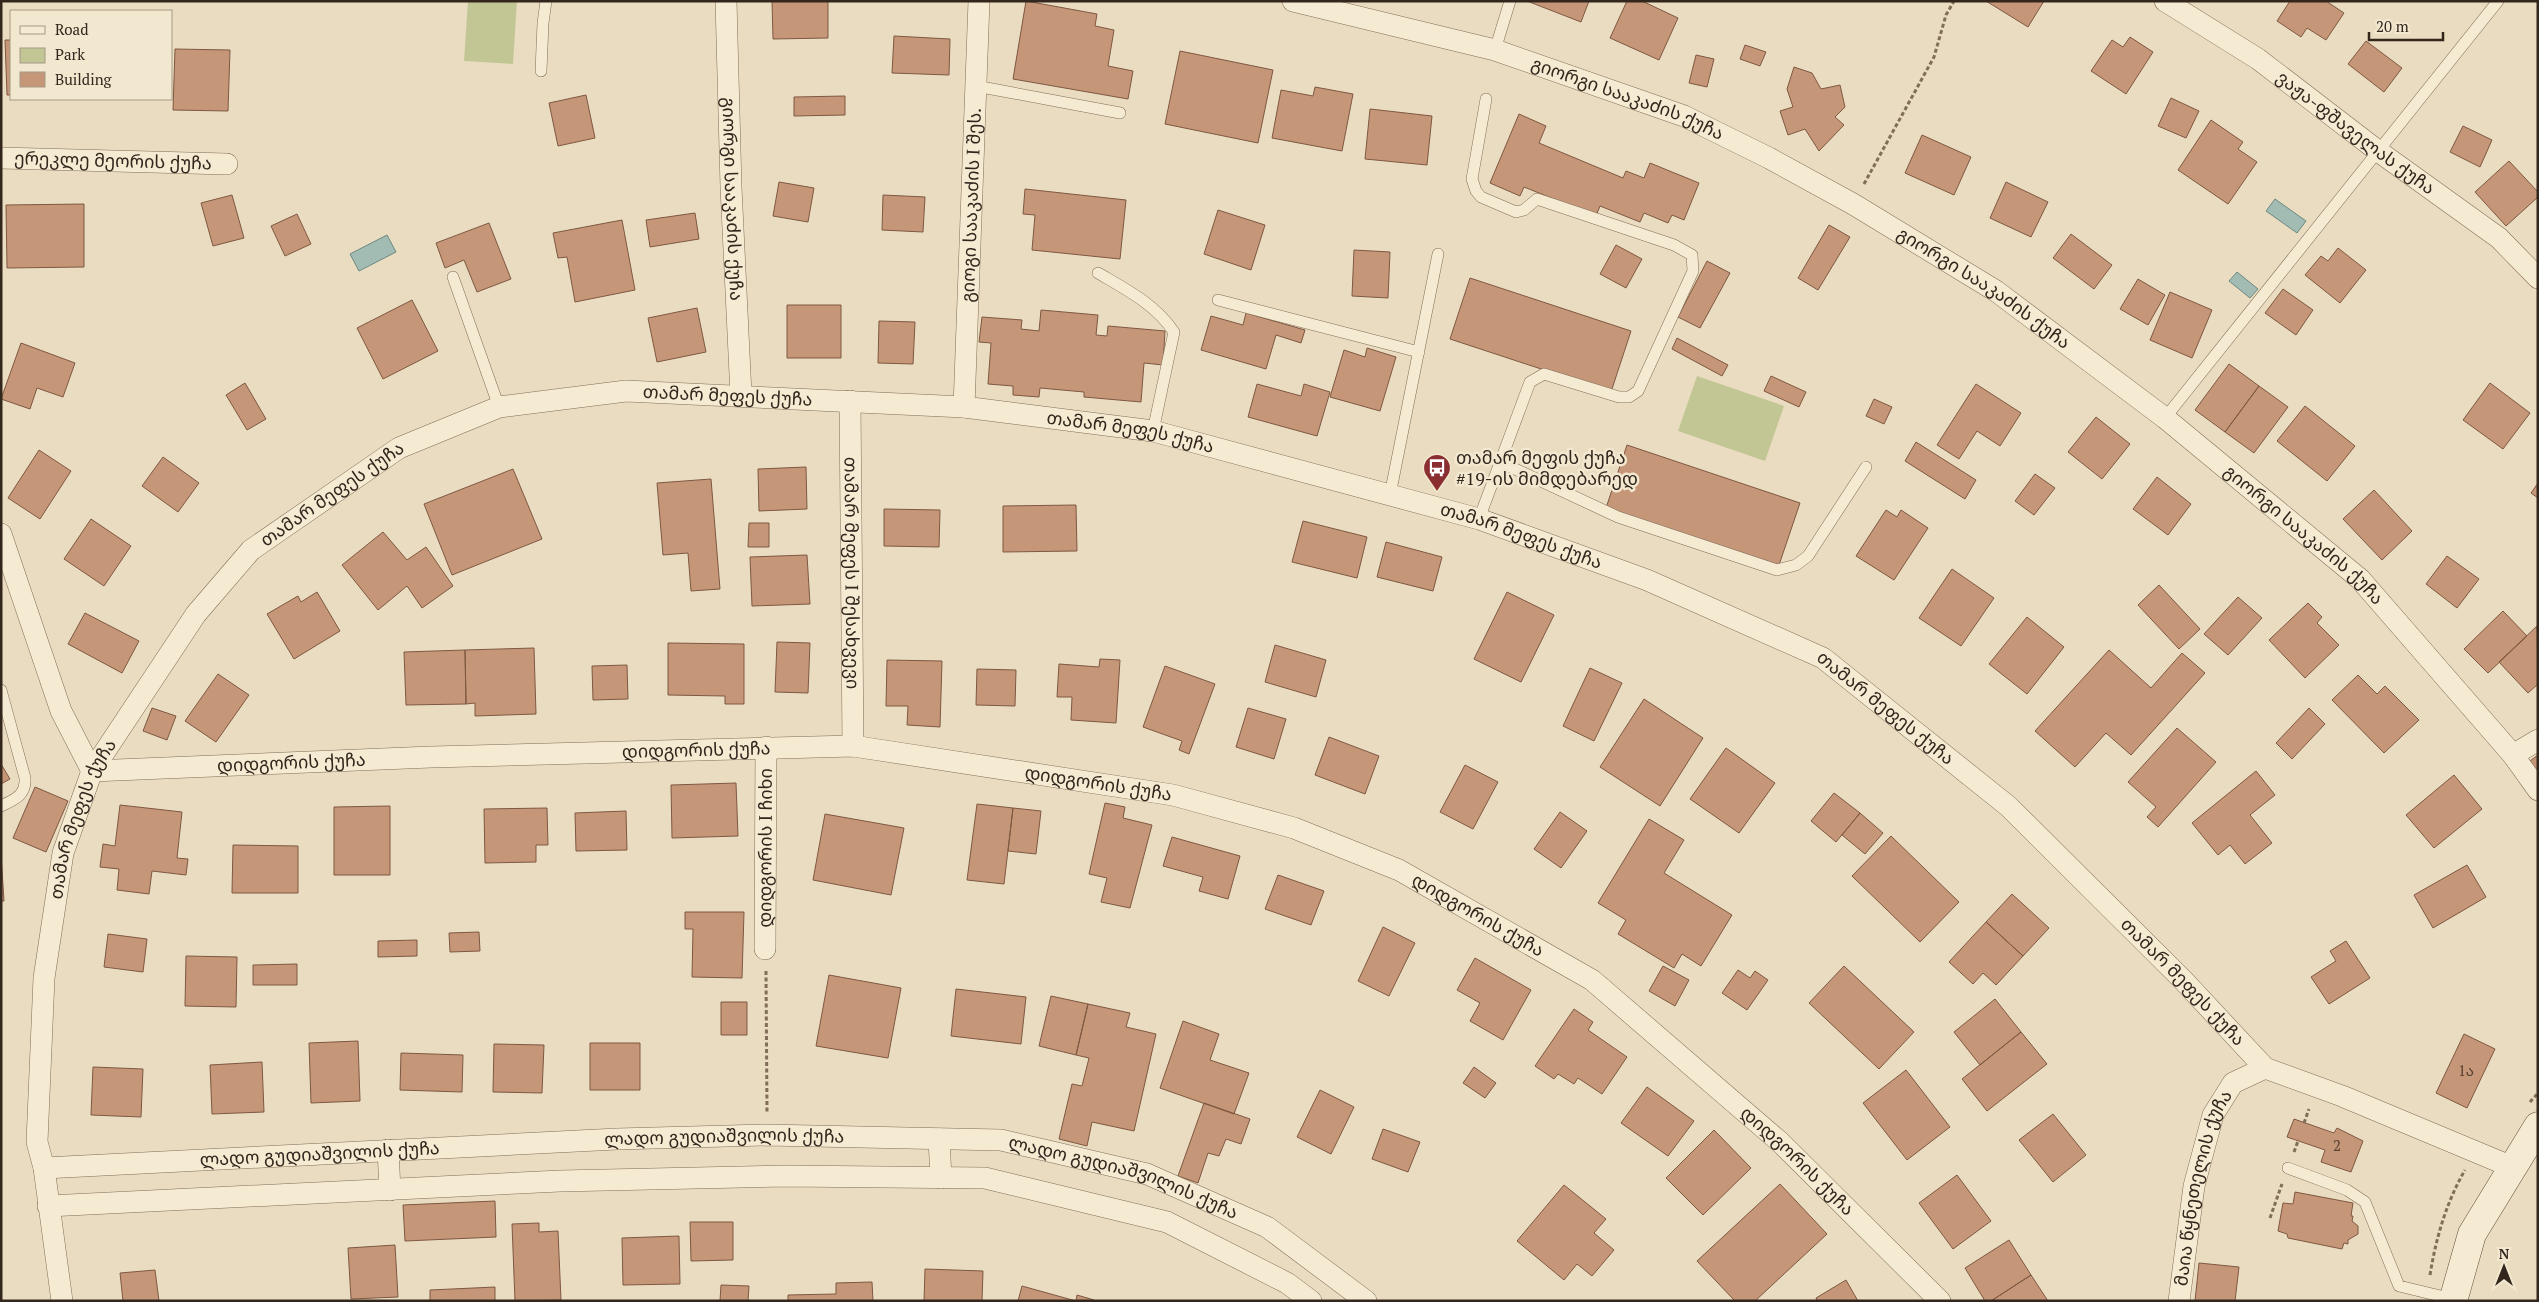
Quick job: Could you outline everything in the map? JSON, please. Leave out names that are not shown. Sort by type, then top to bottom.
[{"type":"main road","points":[[2453,1300],[2472,1234],[2538,1126]]},
{"type":"street","name":"გიორგი სააკაძის ქუჩა","points":[[726,1],[741,395]]},
{"type":"street","name":"გიოგი სააკაძის I შეს.","points":[[964,407],[979,1]]},
{"type":"street","name":"გიორგი სააკაძის ქუჩა","points":[[1293,1],[1495,50],[1684,116],[1769,158],[1853,204],[1996,291],[2165,418],[2360,579],[2513,755],[2538,790]]},
{"type":"street","name":"ვაჟა-ფშაველას ქუჩა","points":[[2165,1],[2258,59],[2378,151],[2499,238],[2538,278]]},
{"type":"street","name":"ერეკლე მეორის ქუჩა","points":[[1,158],[227,164]]},
{"type":"street","name":"თამარ მეფეს ქუჩა","points":[[44,1168],[37,1142],[44,978],[63,853],[92,771],[196,614],[251,550],[398,448],[499,407],[626,391],[964,407],[1153,431],[1479,519],[1647,580],[1823,658],[2008,806],[2183,980],[2265,1068],[2342,1096],[2512,1167]]},
{"type":"street","name":"თამარ მეფეს I შესახვევი","points":[[850,401],[853,746]]},
{"type":"street","points":[[1,534],[7,575],[61,711],[92,771]]},
{"type":"street","points":[[2513,755],[2538,740]]},
{"type":"street","name":"დიდგორის ქუჩა","points":[[92,771],[431,757],[853,746],[1173,795],[1294,828],[1399,870],[1592,980],[1780,1142],[1940,1301]]},
{"type":"street","name":"დიდგორის I ჩიხი","points":[[766,747],[766,949]]},
{"type":"street","name":"მაია წყნეთელის ქუჩა","points":[[2179,1301],[2194,1186],[2213,1115],[2233,1084],[2265,1068]]},
{"type":"street","name":"ლადო გუდიაშვილის ქუჩა","points":[[44,1168],[617,1139],[767,1135],[1001,1140],[1147,1174],[1267,1227],[1366,1301]]},
{"type":"street","points":[[939,1139],[941,1178]]},
{"type":"street","points":[[388,1150],[390,1190]]},
{"type":"street","points":[[44,1168],[62,1301]]},
{"type":"street","name":"ლადო გუდიაშვილის ქუჩა","points":[[48,1206],[579,1180],[786,1176],[985,1178],[1167,1222],[1287,1282],[1311,1301]]},
{"type":"lane","points":[[541,71],[546,1]]},
{"type":"lane","points":[[1495,50],[1510,1]]},
{"type":"lane","points":[[2165,418],[2498,1]]},
{"type":"lane","points":[[976,86],[1120,113]]},
{"type":"lane","points":[[1479,519],[1530,382],[1544,374],[1619,397],[1629,397],[1638,391],[1693,271],[1692,255],[1674,245],[1537,199],[1524,210],[1516,212],[1481,197],[1476,191],[1472,178],[1486,99]]},
{"type":"lane","points":[[1390,495],[1438,254]]},
{"type":"lane","points":[[1098,273],[1146,302],[1163,316],[1174,332],[1153,431]]},
{"type":"lane","points":[[453,277],[499,407]]},
{"type":"lane","points":[[1218,300],[1419,352]]},
{"type":"lane","points":[[1500,462],[1618,517],[1777,570],[1796,566],[1808,556],[1866,467]]},
{"type":"lane","points":[[1,690],[25,778],[25,788],[19,798],[1,806]]},
{"type":"lane","points":[[2288,1168],[2347,1190],[2365,1202],[2399,1286],[2453,1300]]},
{"type":"path","points":[[1853,204],[1934,57],[1946,15],[1954,1]]},
{"type":"path","points":[[766,949],[767,1135]]},
{"type":"path","points":[[2295,1151],[2298,1141]]},
{"type":"path","points":[[2270,1218],[2280,1189]]},
{"type":"green space","points":[[468,1],[517,1],[513,64],[464,61]]},
{"type":"green space","points":[[1697,376],[1784,406],[1765,461],[1678,431]]},
{"type":"water","points":[[2275,199],[2306,221],[2297,233],[2266,211]]},
{"type":"water","points":[[387,235],[396,252],[359,271],[350,254]]},
{"type":"water","points":[[2237,272],[2258,289],[2250,298],[2229,281]]},
{"type":"building","points":[[772,1],[828,1],[828,38],[773,39]]},
{"type":"building","points":[[1026,1],[1097,14],[1095,26],[1114,30],[1108,66],[1133,71],[1128,99],[1013,79]]},
{"type":"building","points":[[1527,1],[1589,1],[1581,22]]},
{"type":"building","points":[[1627,1],[1642,1],[1678,18],[1659,60],[1610,38]]},
{"type":"building","points":[[1986,1],[2044,1],[2028,27]]},
{"type":"building","points":[[2290,1],[2326,1],[2344,13],[2326,40],[2307,28],[2301,37],[2277,21]]},
{"type":"building","points":[[894,36],[950,39],[949,75],[892,73]]},
{"type":"building","points":[[2130,37],[2153,52],[2126,94],[2091,71],[2112,40],[2123,47]]},
{"type":"building","points":[[5,40],[10,40],[10,95],[7,95]]},
{"type":"building","points":[[2366,41],[2402,68],[2384,92],[2348,64]]},
{"type":"building","points":[[1745,45],[1766,52],[1760,66],[1740,59]]},
{"type":"building","points":[[175,49],[230,50],[228,111],[173,110]]},
{"type":"building","points":[[1180,51],[1273,70],[1258,143],[1165,124]]},
{"type":"building","points":[[1696,55],[1714,59],[1707,87],[1689,83]]},
{"type":"building","points":[[1794,67],[1812,73],[1821,89],[1840,85],[1845,107],[1835,117],[1844,125],[1819,151],[1805,129],[1788,135],[1780,111],[1793,107],[1787,89]]},
{"type":"building","points":[[1315,87],[1353,94],[1342,151],[1272,138],[1281,90],[1313,96]]},
{"type":"building","points":[[586,95],[595,138],[558,146],[549,103]]},
{"type":"building","points":[[845,96],[845,115],[794,116],[794,97]]},
{"type":"building","points":[[2171,98],[2199,111],[2186,138],[2158,126]]},
{"type":"building","points":[[1370,109],[1432,116],[1427,165],[1365,159]]},
{"type":"building","points":[[1519,114],[1546,126],[1539,143],[1623,178],[1626,171],[1644,178],[1650,163],[1699,183],[1684,220],[1672,215],[1668,223],[1644,213],[1640,222],[1600,206],[1596,216],[1524,187],[1520,196],[1490,183]]},
{"type":"building","points":[[2211,120],[2243,142],[2238,149],[2257,162],[2228,204],[2178,170]]},
{"type":"building","points":[[2463,126],[2492,140],[2480,167],[2450,152]]},
{"type":"building","points":[[1922,135],[1971,157],[1954,195],[1905,173]]},
{"type":"building","points":[[2509,161],[2538,192],[2538,197],[2506,226],[2475,192]]},
{"type":"building","points":[[779,182],[814,188],[808,222],[773,216]]},
{"type":"building","points":[[2006,182],[2048,202],[2031,237],[1990,218]]},
{"type":"building","points":[[1025,189],[1126,200],[1120,259],[1032,250],[1035,215],[1023,214]]},
{"type":"building","points":[[232,195],[244,238],[213,246],[201,203]]},
{"type":"building","points":[[883,195],[925,197],[923,232],[882,230]]},
{"type":"building","points":[[84,204],[84,267],[7,268],[6,205]]},
{"type":"building","points":[[1218,210],[1265,225],[1251,270],[1204,254]]},
{"type":"building","points":[[695,213],[699,239],[650,247],[646,220]]},
{"type":"building","points":[[297,214],[311,244],[285,256],[271,226]]},
{"type":"building","points":[[622,220],[635,290],[575,302],[567,257],[558,258],[553,233]]},
{"type":"building","points":[[489,223],[511,279],[477,292],[464,260],[445,268],[436,243]]},
{"type":"building","points":[[1829,225],[1850,237],[1818,290],[1798,278]]},
{"type":"building","points":[[2071,234],[2112,265],[2094,289],[2053,258]]},
{"type":"building","points":[[1616,245],[1642,259],[1626,288],[1600,274]]},
{"type":"building","points":[[2338,248],[2366,270],[2340,303],[2305,275],[2321,256],[2328,261]]},
{"type":"building","points":[[1354,250],[1390,252],[1388,298],[1352,296]]},
{"type":"building","points":[[1707,261],[1730,273],[1700,328],[1678,317]]},
{"type":"building","points":[[1470,278],[1631,331],[1611,392],[1450,339]]},
{"type":"building","points":[[2138,279],[2165,295],[2148,325],[2120,309]]},
{"type":"building","points":[[2283,289],[2313,310],[2296,335],[2265,313]]},
{"type":"building","points":[[2170,292],[2212,310],[2192,358],[2150,340]]},
{"type":"building","points":[[412,300],[438,351],[383,379],[357,328]]},
{"type":"building","points":[[787,305],[841,305],[841,358],[787,358]]},
{"type":"building","points":[[697,308],[706,352],[657,362],[648,318]]},
{"type":"building","points":[[1041,310],[1098,315],[1096,335],[1107,336],[1108,326],[1165,331],[1163,365],[1144,363],[1141,402],[1084,397],[1084,392],[1040,388],[1039,397],[1013,395],[1013,386],[988,384],[991,343],[979,342],[982,317],[1022,320],[1021,329],[1039,331]]},
{"type":"building","points":[[1246,313],[1305,330],[1301,343],[1276,335],[1266,369],[1201,350],[1211,316],[1243,325]]},
{"type":"building","points":[[879,321],[915,322],[913,364],[878,363]]},
{"type":"building","points":[[1677,338],[1728,365],[1722,376],[1672,349]]},
{"type":"building","points":[[21,343],[75,363],[63,397],[37,388],[30,409],[1,399]]},
{"type":"building","points":[[1367,348],[1396,357],[1380,411],[1330,397],[1344,350],[1365,357]]},
{"type":"building","points":[[2229,364],[2259,386],[2225,432],[2195,410]]},
{"type":"building","points":[[1771,376],[1806,392],[1799,407],[1764,391]]},
{"type":"building","points":[[245,383],[266,419],[247,430],[226,395]]},
{"type":"building","points":[[2490,383],[2530,413],[2503,449],[2463,420]]},
{"type":"building","points":[[1257,384],[1301,396],[1304,384],[1330,392],[1317,436],[1248,417]]},
{"type":"building","points":[[1976,384],[2021,413],[2000,446],[1977,431],[1959,459],[1937,445]]},
{"type":"building","points":[[2259,386],[2288,407],[2254,453],[2225,432]]},
{"type":"building","points":[[1874,399],[1892,407],[1884,424],[1866,416]]},
{"type":"building","points":[[2305,406],[2355,446],[2327,481],[2277,441]]},
{"type":"building","points":[[2096,417],[2130,444],[2102,479],[2068,452]]},
{"type":"building","points":[[1916,442],[1976,480],[1965,499],[1905,461]]},
{"type":"building","points":[[1627,445],[1800,503],[1779,565],[1606,508]]},
{"type":"building","points":[[39,450],[71,471],[40,519],[8,498]]},
{"type":"building","points":[[163,457],[199,483],[178,512],[142,486]]},
{"type":"building","points":[[806,467],[807,509],[759,511],[758,469]]},
{"type":"building","points":[[513,469],[542,539],[452,575],[424,504]]},
{"type":"building","points":[[2035,474],[2055,488],[2034,515],[2015,501]]},
{"type":"building","points":[[2157,477],[2191,504],[2168,535],[2133,509]]},
{"type":"building","points":[[711,479],[720,589],[691,591],[688,553],[663,555],[657,483]]},
{"type":"building","points":[[2538,483],[2538,498],[2531,493]]},
{"type":"building","points":[[2374,490],[2412,531],[2382,560],[2343,519]]},
{"type":"building","points":[[1076,505],[1077,551],[1003,552],[1003,506]]},
{"type":"building","points":[[884,509],[940,510],[939,547],[884,546]]},
{"type":"building","points":[[1886,510],[1897,517],[1901,510],[1928,528],[1894,580],[1856,556]]},
{"type":"building","points":[[91,519],[131,546],[104,586],[64,559]]},
{"type":"building","points":[[1303,521],[1367,537],[1357,578],[1292,562]]},
{"type":"building","points":[[749,523],[769,523],[769,547],[748,547]]},
{"type":"building","points":[[383,532],[407,560],[426,547],[453,586],[422,608],[407,586],[378,610],[342,565]]},
{"type":"building","points":[[1386,542],[1442,557],[1433,591],[1377,577]]},
{"type":"building","points":[[807,555],[810,604],[752,606],[750,557]]},
{"type":"building","points":[[2447,556],[2479,579],[2457,608],[2426,584]]},
{"type":"building","points":[[1952,569],[1994,598],[1961,646],[1919,618]]},
{"type":"building","points":[[2159,585],[2200,629],[2179,649],[2138,605]]},
{"type":"building","points":[[317,592],[340,631],[294,659],[267,614],[298,596],[301,602]]},
{"type":"building","points":[[1507,592],[1554,615],[1521,682],[1474,659]]},
{"type":"building","points":[[2238,597],[2262,618],[2228,655],[2204,634]]},
{"type":"building","points":[[2308,603],[2322,617],[2317,623],[2339,645],[2305,678],[2269,640]]},
{"type":"building","points":[[2503,611],[2527,636],[2488,673],[2464,649]]},
{"type":"building","points":[[85,613],[139,641],[122,673],[68,644]]},
{"type":"building","points":[[2027,617],[2064,647],[2027,694],[1989,664]]},
{"type":"building","points":[[2537,626],[2538,684],[2528,693],[2499,662]]},
{"type":"building","points":[[777,642],[810,643],[808,693],[775,692]]},
{"type":"building","points":[[668,643],[744,644],[744,704],[725,704],[725,696],[668,695]]},
{"type":"building","points":[[1275,645],[1326,660],[1316,697],[1265,682]]},
{"type":"building","points":[[534,648],[536,714],[475,716],[475,703],[466,704],[465,650]]},
{"type":"building","points":[[465,650],[466,704],[406,705],[404,652]]},
{"type":"building","points":[[2109,650],[2151,688],[2182,653],[2205,673],[2131,755],[2106,733],[2075,767],[2035,731]]},
{"type":"building","points":[[1100,659],[1120,660],[1116,723],[1071,720],[1072,697],[1057,697],[1059,664],[1099,667]]},
{"type":"building","points":[[887,660],[942,661],[940,727],[907,725],[908,706],[886,706]]},
{"type":"building","points":[[627,665],[628,699],[593,700],[592,666]]},
{"type":"building","points":[[1165,666],[1215,684],[1189,754],[1179,750],[1182,741],[1143,727]]},
{"type":"building","points":[[1590,668],[1622,683],[1594,741],[1563,726]]},
{"type":"building","points":[[977,669],[1016,670],[1015,706],[976,705]]},
{"type":"building","points":[[218,674],[249,695],[216,742],[185,721]]},
{"type":"building","points":[[2358,675],[2377,694],[2385,686],[2419,720],[2384,753],[2332,700]]},
{"type":"building","points":[[1644,699],[1703,738],[1660,806],[1600,767]]},
{"type":"building","points":[[152,708],[176,716],[167,740],[143,731]]},
{"type":"building","points":[[1248,708],[1286,719],[1274,759],[1236,747]]},
{"type":"building","points":[[2309,708],[2325,724],[2292,759],[2276,743]]},
{"type":"building","points":[[2177,728],[2216,762],[2158,827],[2147,817],[2156,807],[2128,782]]},
{"type":"building","points":[[1329,737],[1379,756],[1365,794],[1315,775]]},
{"type":"building","points":[[1726,748],[1775,783],[1739,833],[1690,799]]},
{"type":"building","points":[[2538,755],[2538,772],[2530,761]]},
{"type":"building","points":[[1,764],[10,779],[1,784]]},
{"type":"building","points":[[1465,765],[1498,782],[1473,829],[1440,812]]},
{"type":"building","points":[[2256,771],[2275,795],[2250,815],[2272,843],[2245,864],[2230,845],[2218,855],[2192,823]]},
{"type":"building","points":[[2454,775],[2482,809],[2434,848],[2406,815]]},
{"type":"building","points":[[736,783],[738,836],[672,838],[671,785]]},
{"type":"building","points":[[35,787],[68,801],[46,852],[13,838]]},
{"type":"building","points":[[1834,793],[1860,813],[1836,842],[1811,821]]},
{"type":"building","points":[[1105,803],[1125,807],[1123,818],[1152,825],[1130,908],[1101,902],[1107,878],[1089,874]]},
{"type":"building","points":[[977,804],[1013,808],[1004,884],[967,880]]},
{"type":"building","points":[[120,805],[182,812],[177,858],[188,859],[186,875],[152,871],[149,894],[117,890],[119,869],[100,867],[103,844],[115,846]]},
{"type":"building","points":[[390,806],[390,875],[334,875],[334,807]]},
{"type":"building","points":[[547,808],[548,845],[536,845],[536,862],[485,863],[484,809]]},
{"type":"building","points":[[1013,808],[1041,811],[1036,854],[1008,851]]},
{"type":"building","points":[[626,811],[627,850],[576,851],[575,813]]},
{"type":"building","points":[[1560,812],[1587,831],[1561,868],[1534,849]]},
{"type":"building","points":[[1860,813],[1883,833],[1865,854],[1842,835]]},
{"type":"building","points":[[825,814],[904,828],[891,895],[813,880]]},
{"type":"building","points":[[1649,819],[1684,840],[1664,873],[1732,915],[1701,966],[1682,954],[1674,968],[1618,934],[1626,920],[1598,903]]},
{"type":"building","points":[[1891,836],[1959,902],[1920,942],[1852,876]]},
{"type":"building","points":[[1172,837],[1240,856],[1228,899],[1199,891],[1203,877],[1163,866]]},
{"type":"building","points":[[233,845],[298,846],[298,893],[232,893]]},
{"type":"building","points":[[1,855],[4,901],[1,901]]},
{"type":"building","points":[[2467,865],[2486,897],[2433,928],[2414,895]]},
{"type":"building","points":[[1278,875],[1324,891],[1311,925],[1265,909]]},
{"type":"building","points":[[2012,894],[2049,928],[2023,956],[1986,922]]},
{"type":"building","points":[[685,912],[744,912],[742,978],[692,977],[693,929],[685,929]]},
{"type":"building","points":[[1986,922],[2023,956],[1996,985],[1983,973],[1973,984],[1949,962]]},
{"type":"building","points":[[1383,927],[1415,943],[1389,996],[1358,981]]},
{"type":"building","points":[[479,932],[480,951],[450,952],[449,933]]},
{"type":"building","points":[[108,934],[147,939],[143,972],[104,967]]},
{"type":"building","points":[[417,940],[417,956],[378,957],[378,941]]},
{"type":"building","points":[[2346,941],[2370,978],[2329,1004],[2311,977],[2336,961],[2330,951]]},
{"type":"building","points":[[186,956],[237,957],[236,1007],[185,1006]]},
{"type":"building","points":[[1475,958],[1531,990],[1503,1040],[1470,1021],[1480,1003],[1457,990]]},
{"type":"building","points":[[297,964],[297,985],[253,985],[253,965]]},
{"type":"building","points":[[1663,966],[1689,980],[1675,1006],[1649,991]]},
{"type":"building","points":[[1844,966],[1914,1032],[1879,1069],[1809,1003]]},
{"type":"building","points":[[1738,970],[1750,978],[1755,971],[1768,980],[1747,1010],[1722,993]]},
{"type":"building","points":[[829,975],[901,988],[888,1058],[816,1046]]},
{"type":"building","points":[[956,989],[1026,997],[1021,1044],[951,1036]]},
{"type":"building","points":[[1051,996],[1088,1004],[1076,1055],[1039,1046]]},
{"type":"building","points":[[1995,999],[2021,1032],[1980,1065],[1954,1032]]},
{"type":"building","points":[[721,1002],[747,1002],[747,1035],[721,1035]]},
{"type":"building","points":[[1088,1004],[1130,1013],[1126,1027],[1156,1034],[1134,1131],[1092,1122],[1087,1146],[1059,1139],[1072,1084],[1082,1086],[1089,1058],[1076,1055]]},
{"type":"building","points":[[1574,1009],[1593,1022],[1588,1030],[1627,1057],[1602,1094],[1578,1078],[1574,1084],[1558,1074],[1554,1079],[1535,1066]]},
{"type":"building","points":[[1183,1021],[1219,1034],[1210,1060],[1249,1073],[1234,1114],[1160,1088]]},
{"type":"building","points":[[2021,1032],[2047,1064],[1987,1111],[1962,1079]]},
{"type":"building","points":[[2464,1034],[2495,1049],[2467,1108],[2436,1093]]},
{"type":"building","points":[[358,1041],[360,1101],[311,1103],[309,1043]]},
{"type":"building","points":[[590,1043],[640,1043],[640,1090],[590,1090]]},
{"type":"building","points":[[494,1044],[544,1045],[542,1093],[493,1092]]},
{"type":"building","points":[[401,1053],[463,1055],[462,1092],[400,1090]]},
{"type":"building","points":[[262,1062],[264,1112],[212,1114],[210,1065]]},
{"type":"building","points":[[93,1067],[143,1069],[141,1117],[91,1115]]},
{"type":"building","points":[[1474,1067],[1496,1083],[1485,1098],[1463,1083]]},
{"type":"building","points":[[1906,1070],[1950,1127],[1907,1160],[1863,1103]]},
{"type":"building","points":[[1647,1087],[1694,1121],[1668,1156],[1621,1123]]},
{"type":"building","points":[[1320,1090],[1354,1107],[1331,1154],[1297,1137]]},
{"type":"building","points":[[1204,1103],[1250,1119],[1241,1144],[1226,1139],[1219,1156],[1208,1153],[1198,1183],[1178,1176]]},
{"type":"building","points":[[2053,1114],[2086,1155],[2053,1182],[2019,1140]]},
{"type":"building","points":[[2294,1119],[2334,1133],[2337,1128],[2363,1141],[2351,1172],[2321,1162],[2325,1150],[2287,1137]]},
{"type":"building","points":[[1383,1129],[1420,1142],[1408,1172],[1372,1159]]},
{"type":"building","points":[[1714,1130],[1751,1168],[1703,1215],[1666,1178]]},
{"type":"building","points":[[1957,1175],[1991,1221],[1953,1249],[1919,1203]]},
{"type":"building","points":[[1780,1184],[1827,1234],[1755,1301],[1735,1301],[1697,1261]]},
{"type":"building","points":[[1564,1185],[1606,1219],[1594,1233],[1614,1250],[1592,1276],[1577,1264],[1564,1280],[1517,1241]]},
{"type":"building","points":[[2295,1192],[2353,1203],[2351,1216],[2353,1216],[2352,1221],[2358,1226],[2358,1234],[2348,1240],[2348,1244],[2344,1243],[2342,1249],[2288,1238],[2287,1234],[2278,1231],[2283,1203],[2293,1204]]},
{"type":"building","points":[[495,1201],[496,1237],[405,1241],[403,1205]]},
{"type":"building","points":[[690,1222],[733,1222],[733,1260],[691,1261]]},
{"type":"building","points":[[539,1223],[539,1232],[558,1231],[561,1300],[515,1301],[512,1224]]},
{"type":"building","points":[[679,1236],[680,1284],[623,1285],[622,1238]]},
{"type":"building","points":[[2009,1240],[2031,1275],[1991,1301],[1985,1301],[1965,1268]]},
{"type":"building","points":[[395,1245],[398,1297],[351,1299],[348,1248]]},
{"type":"building","points":[[2199,1263],[2239,1267],[2235,1301],[2195,1301]]},
{"type":"building","points":[[925,1269],[983,1271],[982,1301],[924,1301]]},
{"type":"building","points":[[155,1270],[159,1301],[123,1301],[120,1273]]},
{"type":"building","points":[[2031,1275],[2048,1301],[1991,1301]]},
{"type":"building","points":[[1846,1280],[1858,1301],[1817,1301],[1816,1298]]},
{"type":"building","points":[[872,1282],[873,1301],[788,1301],[788,1295],[836,1294],[836,1283]]},
{"type":"building","points":[[721,1285],[749,1286],[748,1301],[720,1301]]},
{"type":"building","points":[[1022,1286],[1076,1301],[1018,1301]]},
{"type":"building","points":[[495,1287],[495,1301],[430,1301],[430,1290]]},
{"type":"building","points":[[1077,1295],[1094,1300],[1094,1301],[1076,1301]]},
{"type":"place","name":"თამარ მეფის ქუჩა #19-ის მიმდებარედ","points":[[1437,492]]}]
